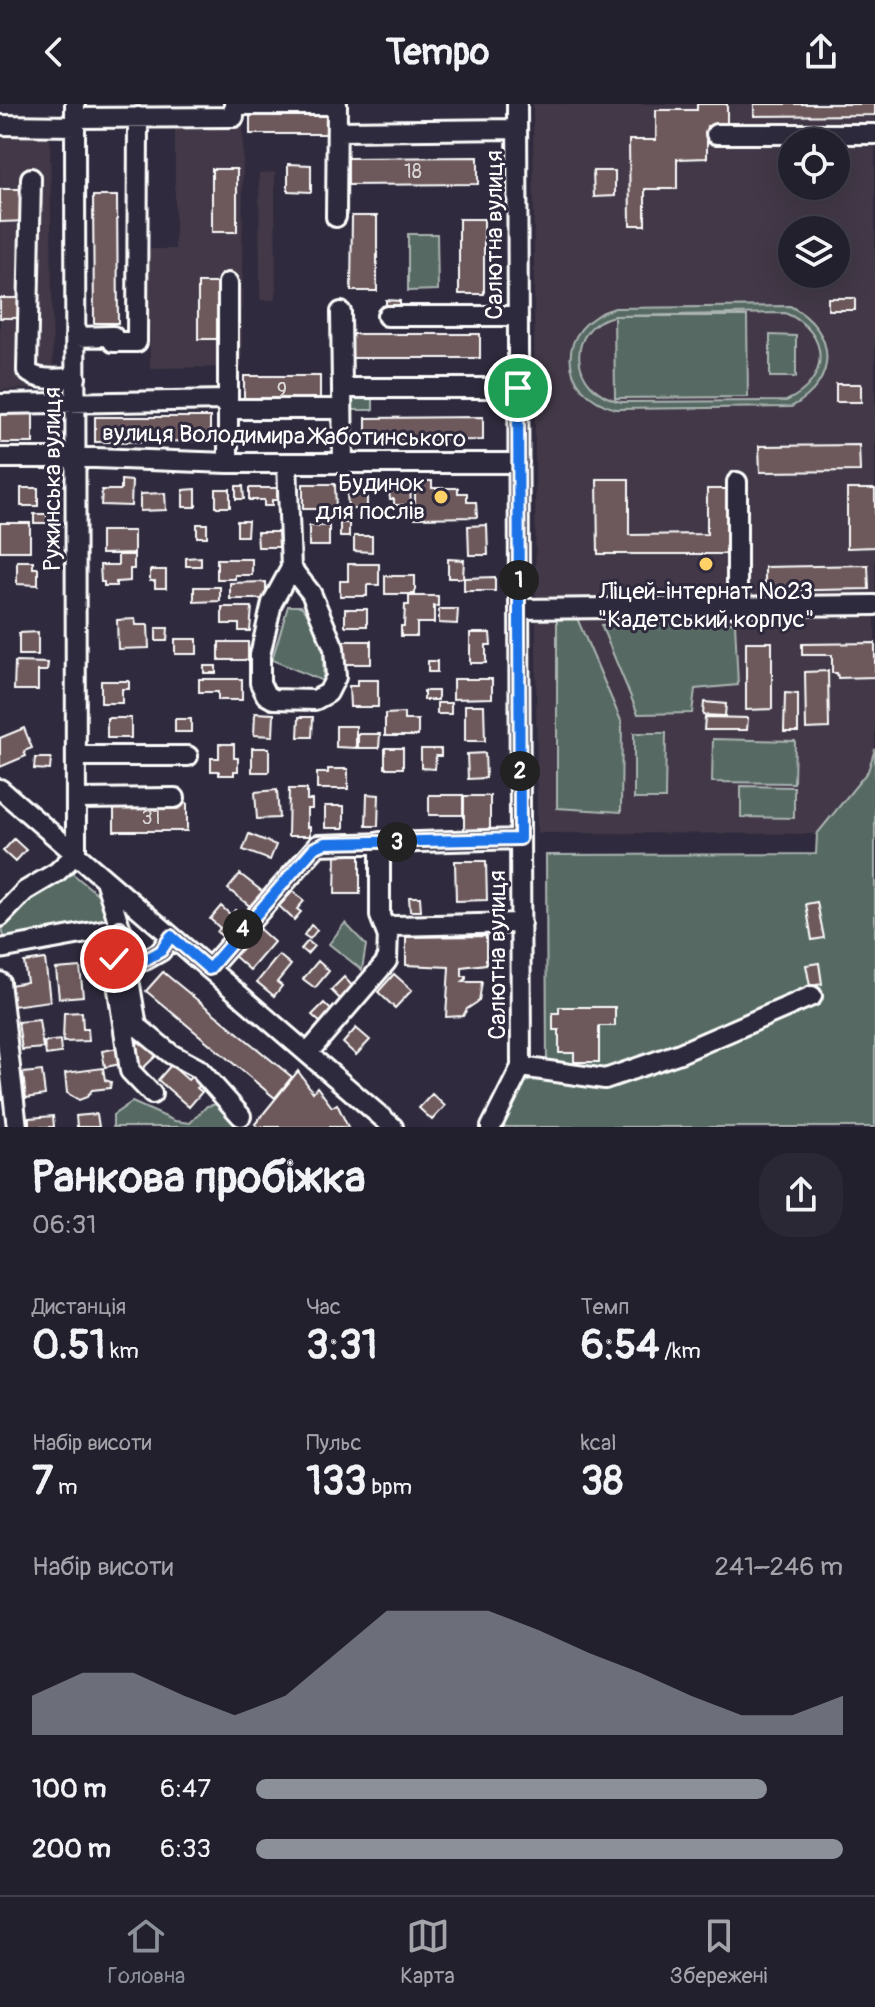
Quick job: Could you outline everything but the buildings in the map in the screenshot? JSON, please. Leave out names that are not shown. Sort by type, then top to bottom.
[{"type":"street","points":[[0,125],[75,116],[234,117],[234,104],[337,104],[336,217]]},
{"type":"street","name":"Салютна вулиця","points":[[491,1127],[521,1067],[517,104]]},
{"type":"street","name":"Ружинська вулиця","points":[[75,116],[76,854]]},
{"type":"street","points":[[75,337],[113,336],[113,342],[137,342],[138,117]]},
{"type":"street","points":[[337,131],[517,129]]},
{"type":"street","points":[[716,134],[875,134]]},
{"type":"street","points":[[31,178],[27,371],[33,377],[76,378]]},
{"type":"street","points":[[228,283],[228,463]]},
{"type":"street","points":[[341,312],[343,464]]},
{"type":"street","points":[[387,316],[518,316]]},
{"type":"street","points":[[342,388],[518,388]]},
{"type":"street","points":[[0,404],[76,402],[342,409]]},
{"type":"street","name":"вулиця Володимира Жаботинського","points":[[0,458],[228,463],[519,463]]},
{"type":"street","points":[[287,463],[291,568],[272,603],[260,655],[260,683],[266,695],[273,699],[315,700],[328,693],[336,677],[334,648],[311,593],[291,568]]},
{"type":"street","points":[[737,482],[737,608]]},
{"type":"street","points":[[519,609],[875,605]]},
{"type":"street","points":[[77,756],[188,756]]},
{"type":"street","points":[[0,789],[388,1125]]},
{"type":"street","points":[[77,799],[175,798]]},
{"type":"street","points":[[209,969],[314,848],[325,843],[520,839]]},
{"type":"street","points":[[380,842],[380,916],[388,937]]},
{"type":"street","points":[[0,917],[25,891],[57,872],[76,854]]},
{"type":"street","points":[[105,880],[130,948],[145,960],[161,951],[171,936]]},
{"type":"street","points":[[308,1053],[387,961],[390,928],[398,925],[521,923]]},
{"type":"street","points":[[0,949],[120,927]]},
{"type":"street","points":[[120,927],[137,1026],[171,1054],[199,1069],[241,1116]]},
{"type":"street","points":[[124,952],[116,954],[114,959],[125,1048],[130,1071],[152,1094]]},
{"type":"street","points":[[0,982],[17,1127]]},
{"type":"street","points":[[521,1067],[605,1079],[680,1053],[812,996]]},
{"type":"shaded area","name":"Ліцей-інтернат №23 \"Кадетський корпус\"","points":[[533,104],[875,104],[875,749],[868,771],[817,834],[537,833]]},
{"type":"shaded area","points":[[175,123],[243,123],[242,367],[150,368],[148,249],[175,249]]},
{"type":"shaded area","points":[[0,133],[50,133],[51,388],[0,390]]},
{"type":"shaded area","points":[[275,172],[276,300],[260,300],[259,173]]},
{"type":"green space","points":[[408,234],[437,234],[438,290],[408,291]]},
{"type":"green space","points":[[790,306],[806,316],[824,342],[824,371],[807,397],[791,407],[616,409],[596,401],[582,389],[573,374],[570,359],[573,343],[581,329],[595,317],[615,308]],"holes":[[[785,313],[800,321],[817,344],[820,357],[818,369],[801,392],[786,401],[622,402],[604,396],[591,385],[579,359],[587,333],[598,322],[614,316],[615,398],[748,397],[747,316],[615,316]]]},
{"type":"green space","points":[[770,335],[796,336],[796,377],[770,377]]},
{"type":"green space","points":[[349,393],[373,393],[373,410],[349,410]]},
{"type":"green space","points":[[288,606],[301,606],[319,632],[323,649],[323,681],[272,660]]},
{"type":"green space","points":[[557,618],[577,618],[622,723],[621,812],[557,808]]},
{"type":"green space","points":[[735,622],[738,685],[695,689],[692,713],[638,714],[601,625]]},
{"type":"green space","points":[[634,733],[666,733],[665,799],[634,799]]},
{"type":"green space","points":[[713,739],[795,741],[794,783],[712,782]]},
{"type":"green space","points":[[875,749],[875,1127],[500,1127],[524,1082],[547,1078],[546,855],[816,854],[817,834],[868,771]]},
{"type":"green space","points":[[741,786],[794,787],[794,818],[741,817]]},
{"type":"green space","points":[[68,870],[100,896],[110,921],[5,941],[2,928],[28,897]]},
{"type":"green space","points":[[345,923],[366,945],[362,970],[329,944]]},
{"type":"green space","points":[[132,1102],[175,1121],[190,1123],[207,1106],[223,1103],[237,1127],[113,1127],[113,1115]]},
{"type":"place","name":"Будинок для послів","points":[[441,497]]},
{"type":"place","name":"Ліцей-інтернат №23 \"Кадетський корпус\"","points":[[706,564]]},
{"type":"route","points":[[114,959],[116,954],[124,952],[120,927],[130,948],[145,960],[161,951],[171,936],[209,969],[318,845],[520,839],[518,388]]}]
